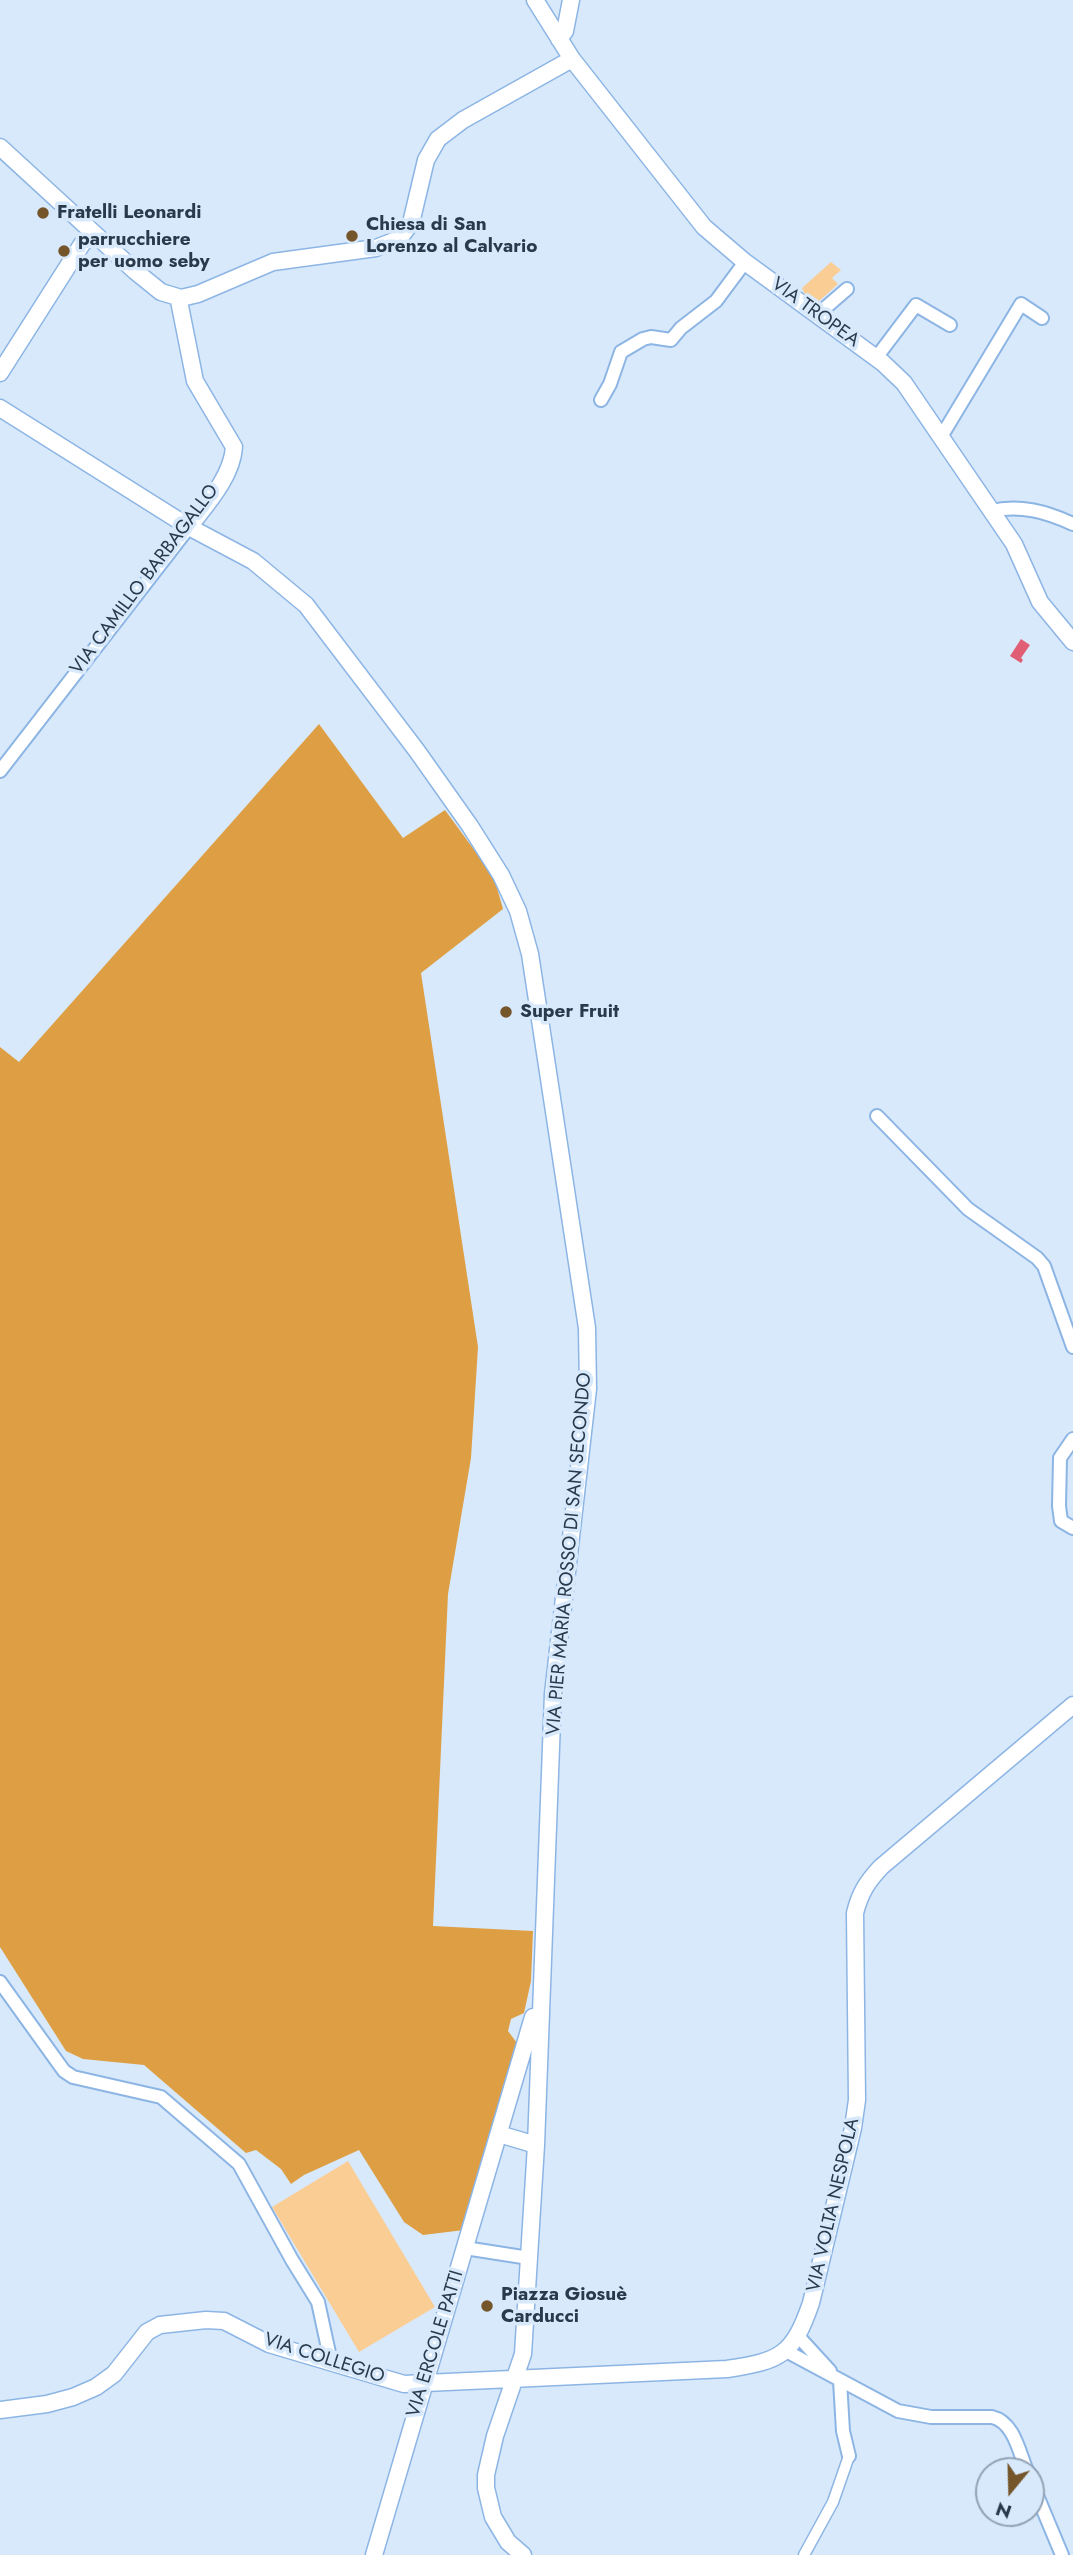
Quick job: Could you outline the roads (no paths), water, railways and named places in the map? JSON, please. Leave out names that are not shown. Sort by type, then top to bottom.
[{"type":"street","name":"VIA TROPEA","points":[[535,0],[572,59],[704,228],[876,358],[904,383],[1014,544],[1040,602],[1073,642]]},
{"type":"street","points":[[559,39],[565,31],[571,0]]},
{"type":"street","points":[[0,147],[135,271],[159,299],[166,304],[192,305],[235,277],[273,262],[376,248],[399,239],[411,223],[426,160],[439,139],[463,120],[572,59]]},
{"type":"street","points":[[0,373],[82,244],[92,234]]},
{"type":"street","points":[[601,400],[610,384],[621,352],[651,337],[671,340],[681,328],[716,301],[745,261]]},
{"type":"street","points":[[817,315],[847,289]]},
{"type":"street","name":"VIA CAMILLO BARBAGALLO","points":[[0,771],[212,498],[234,457],[234,447],[195,381],[180,303]]},
{"type":"street","points":[[941,437],[1021,304],[1042,318]]},
{"type":"street","points":[[876,358],[916,305],[950,325]]},
{"type":"street","name":"VIA PIER MARIA ROSSO DI SAN SECONDO","points":[[0,408],[189,527],[253,561],[306,605],[417,751],[470,826],[501,876],[518,911],[530,954],[587,1328],[588,1389],[553,1694],[536,2145],[523,2354],[488,2458],[486,2488],[489,2505],[500,2531],[523,2555]]},
{"type":"street","points":[[991,511],[1021,508],[1044,512],[1073,524]]},
{"type":"street","points":[[877,1116],[968,1209],[1037,1258],[1044,1266],[1073,1347]]},
{"type":"street","points":[[1073,1440],[1059,1458],[1059,1506],[1062,1521],[1073,1528]]},
{"type":"street","name":"VIA VOLTA NESPOLA","points":[[786,2351],[797,2335],[811,2303],[857,2100],[855,1913],[859,1897],[866,1883],[881,1867],[1073,1705]]},
{"type":"street","name":"VIA ERCOLE PATTI","points":[[374,2555],[531,2029],[543,1952]]},
{"type":"street","points":[[0,1983],[64,2071],[73,2077],[161,2097],[239,2164],[318,2302],[331,2362]]},
{"type":"street","points":[[499,2134],[536,2145]]},
{"type":"street","points":[[465,2248],[529,2258]]},
{"type":"street","name":"VIA COLLEGIO","points":[[0,2410],[73,2398],[96,2387],[114,2374],[147,2332],[160,2325],[206,2320],[224,2321],[269,2344],[404,2385],[514,2380]]},
{"type":"street","points":[[797,2335],[839,2380],[843,2431],[849,2456],[833,2502],[804,2555]]},
{"type":"street","points":[[514,2380],[727,2369],[762,2363],[786,2351],[873,2400],[898,2411],[913,2415],[1001,2419],[1008,2425],[1021,2457]]},
{"type":"street","points":[[1045,2514],[1062,2555]]},
{"type":"place","name":"Fratelli Leonardi","points":[[43,213]]},
{"type":"place","name":"Chiesa di San Lorenzo al Calvario","points":[[352,236]]},
{"type":"place","name":"parrucchiere per uomo seby","points":[[64,251]]},
{"type":"place","name":"Super Fruit","points":[[506,1012]]},
{"type":"place","name":"Piazza Giosuè Carducci","points":[[487,2306]]}]
